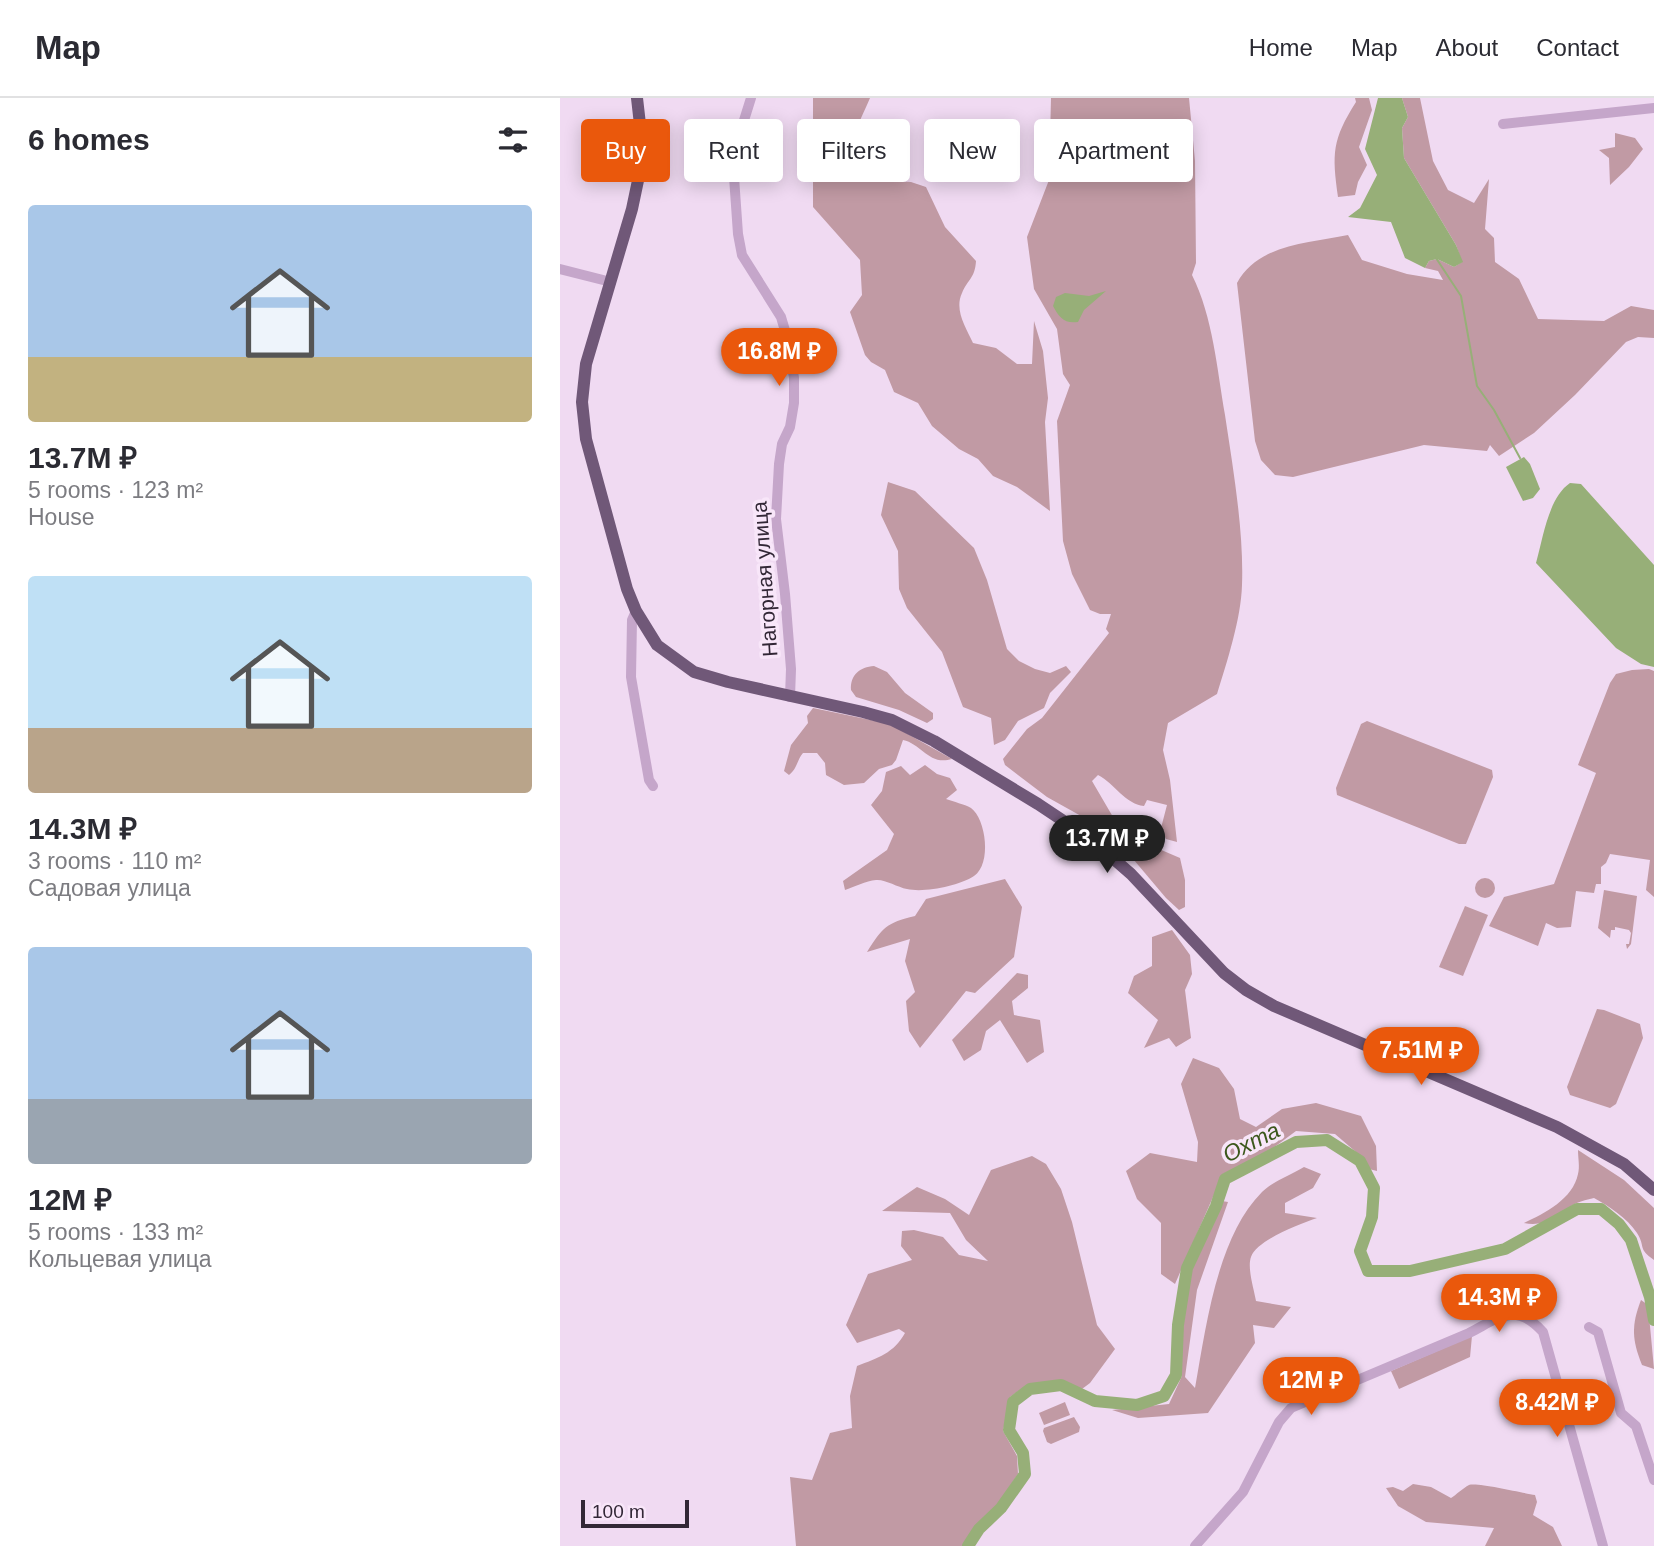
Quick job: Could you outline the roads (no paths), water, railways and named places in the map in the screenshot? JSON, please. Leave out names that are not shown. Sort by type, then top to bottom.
[{"type":"main road","points":[[637,98],[642,142],[640,171],[632,209],[586,364],[583,421],[627,589],[636,611],[657,645],[694,672],[882,717],[934,741],[1029,798],[1092,840],[1131,874],[1224,973],[1246,990],[1275,1006],[1557,1126],[1623,1164],[1654,1190]]},
{"type":"street","name":"Нагорная улица","points":[[751,98],[736,149],[734,177],[738,234],[742,255],[781,317],[789,344],[794,378],[790,426],[782,444],[779,464],[776,519],[791,669],[790,697]]},
{"type":"street","points":[[1503,124],[1654,108]]},
{"type":"street","points":[[560,269],[611,282]]},
{"type":"street","points":[[636,611],[632,620],[631,677],[649,780],[653,786]]},
{"type":"street","points":[[1195,1546],[1243,1492],[1279,1422],[1291,1408],[1469,1333],[1494,1319],[1514,1314],[1525,1315],[1543,1332],[1603,1546]]},
{"type":"street","points":[[1589,1327],[1598,1332],[1621,1413],[1636,1426],[1654,1480]]},
{"type":"waterway","points":[[1436,258],[1461,296],[1477,386],[1494,410],[1520,458]]},
{"type":"waterway","name":"Охта","points":[[968,1546],[979,1529],[1001,1508],[1025,1474],[1023,1453],[1009,1430],[1013,1402],[1030,1389],[1061,1385],[1095,1401],[1137,1405],[1164,1396],[1176,1375],[1178,1325],[1187,1268],[1216,1206],[1225,1179],[1296,1142],[1327,1140],[1360,1161],[1374,1188],[1372,1217],[1360,1251],[1368,1271],[1410,1271],[1505,1249],[1577,1209],[1601,1209],[1619,1224],[1631,1240],[1650,1297],[1654,1320]]}]
